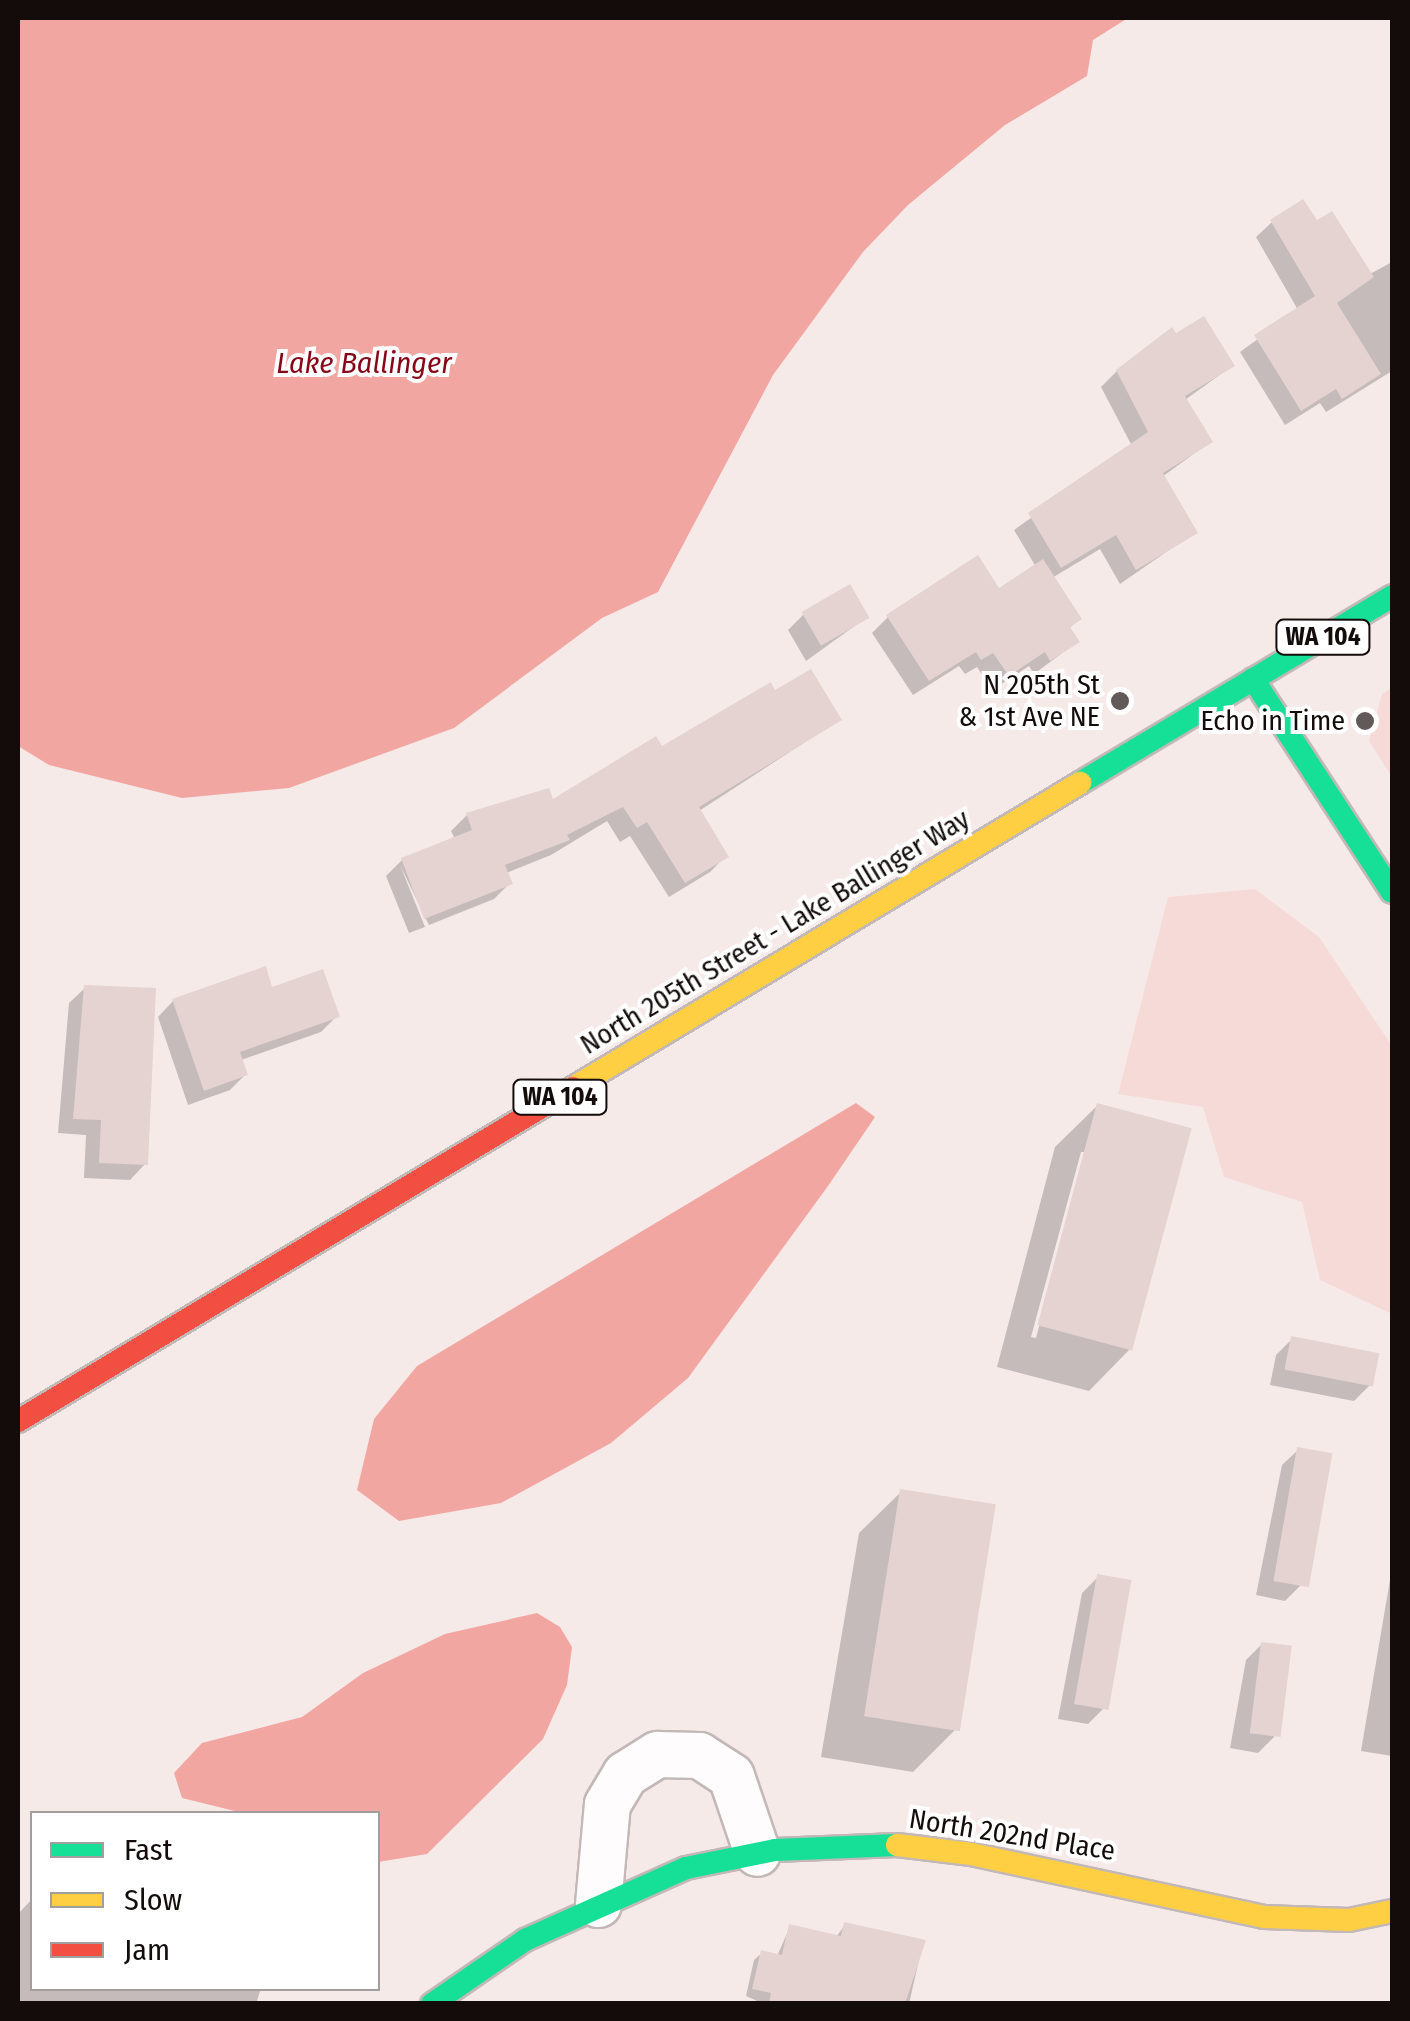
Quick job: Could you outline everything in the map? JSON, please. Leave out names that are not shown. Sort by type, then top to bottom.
[{"type":"main road","name":"WA 104","points":[[1253,679],[1392,596]]},
{"type":"main road","points":[[1253,679],[1392,892]]},
{"type":"main road","name":"North 205th Street - Lake Ballinger Way","points":[[18,1421],[1253,679]]},
{"type":"main road","name":"North 202nd Place","points":[[432,2004],[464,1978],[598,1904],[686,1868],[757,1854],[902,1845],[1055,1868],[1264,1917],[1349,1920],[1392,1911]]},
{"type":"street","points":[[598,1904],[606,1804],[625,1774],[657,1754],[699,1755],[731,1776],[757,1854]]},
{"type":"shaded area","points":[[1392,688],[1392,777],[1369,741],[1382,694]]},
{"type":"shaded area","points":[[1255,889],[1319,937],[1392,1046],[1392,1314],[1320,1280],[1302,1202],[1224,1177],[1203,1107],[1118,1094],[1168,897]]},
{"type":"water","name":"Lake Ballinger","points":[[18,18],[1128,18],[1093,40],[1087,76],[1005,125],[908,205],[863,252],[773,375],[658,592],[602,618],[454,728],[289,788],[182,798],[49,765],[18,746]]},
{"type":"water","points":[[856,1103],[875,1117],[828,1186],[688,1378],[611,1443],[501,1503],[399,1521],[357,1490],[374,1419],[417,1366]]},
{"type":"water","points":[[537,1613],[560,1627],[572,1647],[567,1685],[543,1739],[427,1854],[380,1862],[380,1811],[235,1811],[182,1798],[174,1773],[202,1743],[302,1717],[363,1673],[445,1634]]},
{"type":"building","points":[[1303,199],[1317,220],[1332,211],[1374,277],[1337,303],[1381,374],[1342,399],[1336,389],[1301,411],[1254,335],[1315,296],[1270,220]]},
{"type":"building","points":[[1204,316],[1235,366],[1185,396],[1213,442],[1163,473],[1198,533],[1136,570],[1116,535],[1061,568],[1028,513],[1148,432],[1116,370],[1172,327],[1176,333]]},
{"type":"building","points":[[978,555],[999,588],[1043,559],[1082,619],[1070,627],[1080,642],[1050,661],[1045,652],[1009,676],[993,653],[981,660],[976,652],[929,681],[886,615]]},
{"type":"building","points":[[850,584],[870,618],[821,646],[802,612]]},
{"type":"building","points":[[811,669],[842,720],[699,807],[729,857],[685,883],[647,822],[637,828],[623,807],[567,835],[570,840],[505,865],[513,884],[424,919],[401,858],[472,830],[466,813],[549,788],[553,799],[656,736],[662,746],[771,682],[775,690]]},
{"type":"building","points":[[266,966],[272,987],[323,969],[340,1017],[240,1052],[248,1075],[204,1091],[172,999]]},
{"type":"building","points":[[84,985],[156,988],[148,1165],[99,1163],[101,1120],[73,1119]]},
{"type":"building","points":[[1097,1103],[1192,1128],[1132,1351],[1037,1325]]},
{"type":"building","points":[[1291,1336],[1379,1353],[1373,1387],[1285,1369]]},
{"type":"building","points":[[1297,1447],[1332,1453],[1309,1587],[1273,1581]]},
{"type":"building","points":[[900,1489],[996,1504],[960,1731],[864,1716]]},
{"type":"building","points":[[1097,1574],[1131,1580],[1109,1710],[1074,1704]]},
{"type":"building","points":[[1261,1642],[1292,1646],[1281,1737],[1250,1733]]},
{"type":"building","points":[[844,1922],[926,1940],[905,2004],[769,2004],[771,1993],[752,1989],[761,1950],[782,1955],[789,1924],[841,1936]]},
{"type":"traffic: fast","points":[[1080,783],[1392,596]]},
{"type":"traffic: fast","points":[[1253,679],[1392,892]]},
{"type":"traffic: fast","points":[[432,2004],[525,1940],[686,1868],[775,1850],[897,1845]]},
{"type":"traffic: slow","points":[[573,1088],[1080,783]]},
{"type":"traffic: slow","points":[[897,1845],[971,1854],[1264,1917],[1349,1920],[1392,1911]]},
{"type":"traffic: jam","points":[[18,1421],[573,1088]]},
{"type":"place","name":"N 205th St & 1st Ave NE","points":[[1120,701]]},
{"type":"place","name":"Echo in Time","points":[[1365,721]]}]
